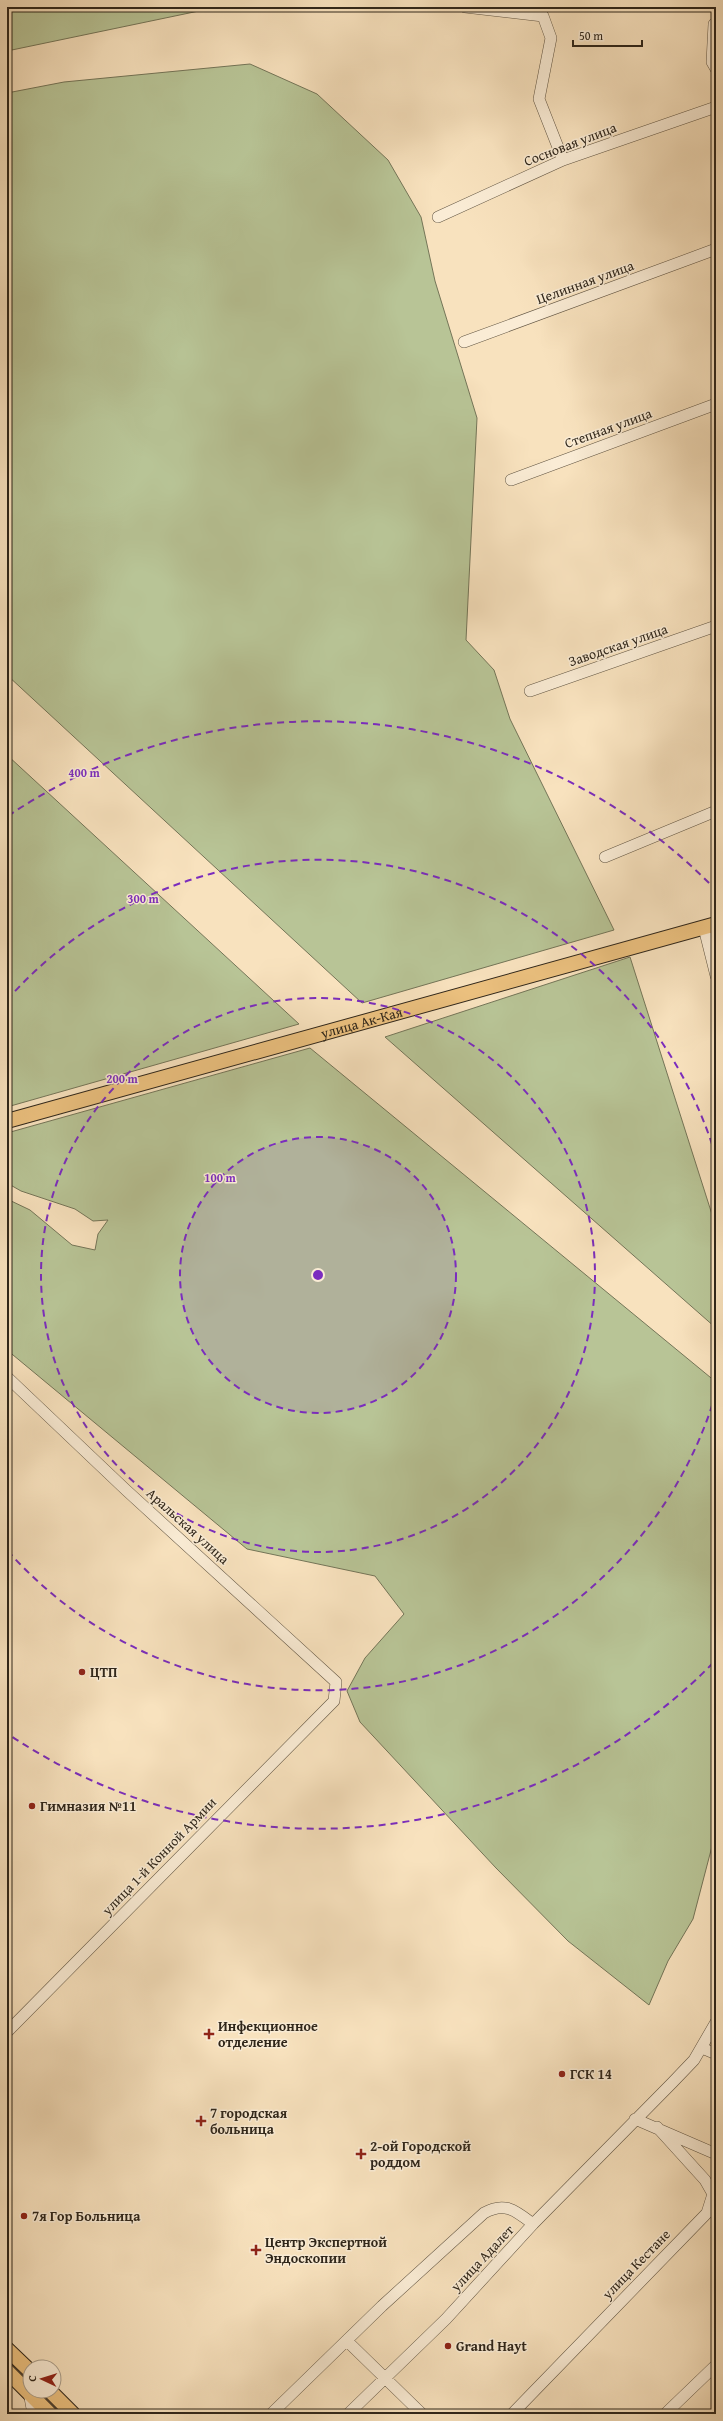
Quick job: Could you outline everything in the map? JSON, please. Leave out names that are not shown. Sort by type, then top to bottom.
[{"type":"main road","name":"улица Ак-Кая","points":[[7,1121],[710,926]]},
{"type":"main road","points":[[7,2349],[22,2363]]},
{"type":"main road","points":[[7,2371],[22,2385]]},
{"type":"main road","points":[[36,2399],[50,2414]]},
{"type":"main road","points":[[58,2399],[73,2414]]},
{"type":"street","points":[[465,7],[543,16],[551,38],[540,98],[563,160]]},
{"type":"street","points":[[716,24],[714,24],[712,62],[716,69]]},
{"type":"street","name":"Сосновая улица","points":[[438,217],[563,160],[716,107]]},
{"type":"street","name":"Целинная улица","points":[[464,342],[716,250]]},
{"type":"street","name":"Степная улица","points":[[511,480],[716,404]]},
{"type":"street","name":"Заводская улица","points":[[530,691],[716,626]]},
{"type":"street","points":[[605,857],[716,811]]},
{"type":"street","points":[[710,926],[716,976]]},
{"type":"street","name":"Аральская улица","points":[[7,1378],[126,1490],[336,1682],[334,1702]]},
{"type":"street","name":"улица 1-й Конной Армии","points":[[7,2032],[334,1702]]},
{"type":"street","name":"улица Адалет","points":[[348,2414],[385,2376],[446,2319],[533,2224],[672,2083],[702,2048],[716,2022]]},
{"type":"street","points":[[702,2048],[716,2054]]},
{"type":"street","points":[[635,2119],[657,2127],[716,2154]]},
{"type":"street","name":"улица Кестане","points":[[512,2414],[707,2213],[713,2194],[705,2180],[657,2127]]},
{"type":"street","points":[[271,2414],[382,2306],[484,2213],[494,2207],[515,2210],[533,2224]]},
{"type":"street","points":[[347,2341],[385,2376],[422,2414]]},
{"type":"street","points":[[665,2414],[716,2365]]},
{"type":"street","points":[[30,2399],[33,2414]]},
{"type":"green space","points":[[7,7],[218,7],[7,51]]},
{"type":"green space","points":[[250,64],[317,94],[388,160],[421,217],[435,281],[477,418],[466,640],[494,670],[510,719],[614,930],[362,1003],[7,675],[7,93],[64,82]]},
{"type":"green space","points":[[7,755],[299,1024],[7,1107]]},
{"type":"green space","points":[[630,957],[716,1227],[716,1328],[385,1037]]},
{"type":"green space","points":[[310,1048],[716,1382],[716,1831],[693,1919],[668,1961],[649,2005],[568,1941],[496,1868],[360,1722],[347,1691],[365,1658],[404,1614],[375,1576],[247,1549],[7,1350],[7,1199],[30,1210],[72,1245],[95,1250],[98,1234],[108,1220],[93,1221],[75,1209],[21,1191],[7,1183],[7,1133]]},
{"type":"place","name":"ЦТП","points":[[82,1672]]},
{"type":"place","name":"Гимназия №11","points":[[32,1806]]},
{"type":"place","name":"Инфекционное отделение","points":[[209,2034]]},
{"type":"place","name":"ГСК 14","points":[[562,2074]]},
{"type":"place","name":"7 городская больница","points":[[201,2121]]},
{"type":"place","name":"2-ой Городской роддом","points":[[361,2154]]},
{"type":"place","name":"7я Гор Больница","points":[[24,2216]]},
{"type":"place","name":"Центр Экспертной Эндоскопии","points":[[256,2250]]},
{"type":"place","name":"Grand Hayt","points":[[448,2346]]}]
